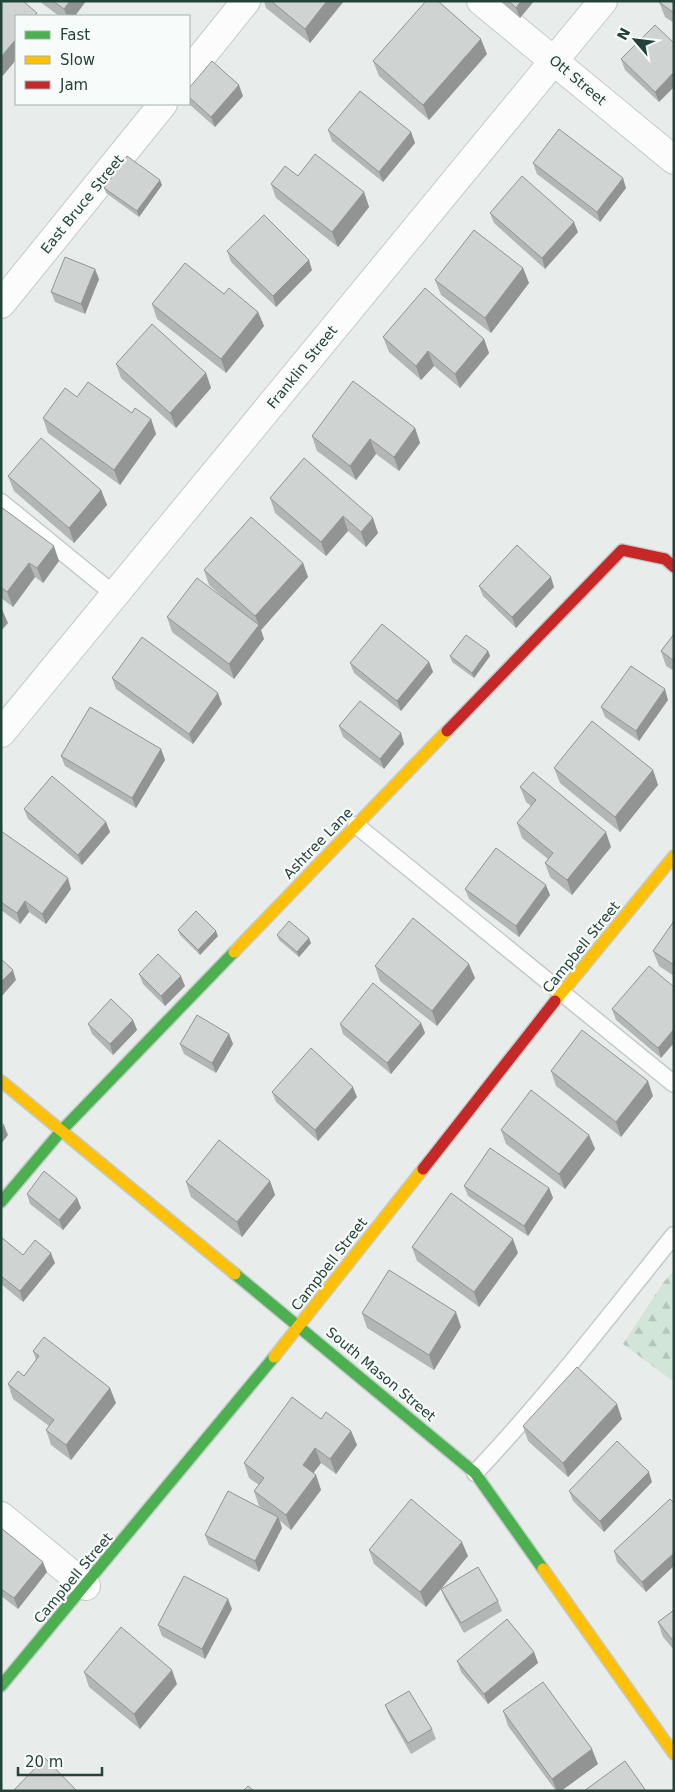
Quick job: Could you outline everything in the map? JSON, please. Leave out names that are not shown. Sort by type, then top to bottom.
[{"type":"street","points":[[190,71],[246,1]]},
{"type":"street","name":"Ott Street","points":[[481,1],[674,160]]},
{"type":"street","name":"Franklin Street","points":[[1,733],[603,1]]},
{"type":"street","name":"East Bruce Street","points":[[2,303],[162,105]]},
{"type":"street","name":"Ashtree Lane","points":[[1,1202],[62,1130],[622,550],[665,559],[674,567]]},
{"type":"street","name":"Campbell Street","points":[[1,1686],[300,1326],[562,993],[674,856]]},
{"type":"street","name":"South Mason Street","points":[[1,1081],[300,1326],[475,1473],[674,1754]]},
{"type":"street","points":[[1,1516],[86,1586]]},
{"type":"lane","points":[[1,502],[115,595]]},
{"type":"lane","points":[[356,825],[674,1084]]},
{"type":"lane","points":[[475,1473],[499,1448],[674,1235]]},
{"type":"green space","points":[[674,1270],[674,1382],[623,1344],[663,1283]]},
{"type":"building","points":[[1,1],[23,1],[37,13],[36,15],[15,15],[15,40],[1,57]]},
{"type":"building","points":[[53,1],[70,1],[64,9]]},
{"type":"building","points":[[271,1],[327,1],[305,29]]},
{"type":"building","points":[[426,1],[438,1],[481,39],[423,105],[373,61]]},
{"type":"building","points":[[509,1],[521,1],[516,8]]},
{"type":"building","points":[[674,1],[674,13],[659,2]]},
{"type":"building","points":[[655,25],[674,43],[674,72],[655,92],[621,59]]},
{"type":"building","points":[[212,61],[239,85],[211,117],[190,98],[190,87]]},
{"type":"building","points":[[360,91],[411,132],[379,172],[328,130]]},
{"type":"building","points":[[559,129],[623,178],[597,212],[533,163]]},
{"type":"building","points":[[315,154],[364,192],[332,232],[271,184],[285,166],[298,176]]},
{"type":"building","points":[[127,156],[160,180],[137,211],[104,188]]},
{"type":"building","points":[[522,176],[574,222],[542,258],[490,213]]},
{"type":"building","points":[[264,215],[309,260],[273,296],[227,251]]},
{"type":"building","points":[[474,230],[523,268],[485,318],[435,280]]},
{"type":"building","points":[[65,257],[95,269],[81,304],[51,292]]},
{"type":"building","points":[[185,263],[224,294],[229,288],[258,312],[221,359],[152,304]]},
{"type":"building","points":[[425,288],[484,339],[455,374],[428,351],[416,366],[383,337]]},
{"type":"building","points":[[152,324],[206,373],[170,413],[116,364]]},
{"type":"building","points":[[353,381],[415,428],[394,457],[370,439],[350,466],[312,436]]},
{"type":"building","points":[[88,382],[132,413],[135,408],[151,419],[114,470],[43,418],[65,388],[77,397]]},
{"type":"building","points":[[41,438],[101,490],[69,528],[8,476]]},
{"type":"building","points":[[304,458],[373,518],[361,532],[343,516],[321,542],[270,498]]},
{"type":"building","points":[[1,507],[54,546],[37,568],[29,563],[7,592],[1,587]]},
{"type":"building","points":[[251,517],[303,563],[255,616],[204,570]]},
{"type":"building","points":[[517,545],[551,577],[512,617],[479,586]]},
{"type":"building","points":[[197,578],[259,625],[229,664],[167,617]]},
{"type":"building","points":[[382,624],[429,662],[397,701],[350,663]]},
{"type":"building","points":[[674,634],[674,661],[661,651]]},
{"type":"building","points":[[466,635],[488,651],[472,673],[450,656]]},
{"type":"building","points":[[142,637],[218,693],[189,734],[112,678]]},
{"type":"building","points":[[631,666],[665,689],[636,731],[601,707]]},
{"type":"building","points":[[360,701],[401,733],[380,759],[339,726]]},
{"type":"building","points":[[90,707],[161,749],[132,798],[61,756]]},
{"type":"building","points":[[592,721],[653,770],[615,817],[554,768]]},
{"type":"building","points":[[533,772],[606,832],[567,880],[545,863],[553,853],[517,823],[536,800],[520,787]]},
{"type":"building","points":[[52,776],[106,822],[78,855],[24,809]]},
{"type":"building","points":[[1,831],[68,878],[42,914],[25,901],[17,913],[1,902]]},
{"type":"building","points":[[496,848],[546,885],[516,926],[465,889]]},
{"type":"building","points":[[196,911],[216,931],[198,950],[178,930]]},
{"type":"building","points":[[413,918],[469,964],[432,1011],[375,966]]},
{"type":"building","points":[[289,921],[309,938],[297,952],[277,935]]},
{"type":"building","points":[[674,921],[674,965],[653,951]]},
{"type":"building","points":[[158,954],[181,976],[161,996],[139,974]]},
{"type":"building","points":[[1,959],[13,970],[1,982]]},
{"type":"building","points":[[649,966],[674,987],[674,1029],[658,1048],[612,1009]]},
{"type":"building","points":[[373,983],[421,1023],[387,1063],[340,1024]]},
{"type":"building","points":[[111,999],[133,1020],[110,1044],[88,1024]]},
{"type":"building","points":[[197,1015],[229,1034],[212,1063],[180,1044]]},
{"type":"building","points":[[582,1030],[648,1081],[616,1122],[551,1071]]},
{"type":"building","points":[[311,1048],[353,1087],[315,1130],[272,1092]]},
{"type":"building","points":[[531,1090],[589,1135],[559,1174],[501,1130]]},
{"type":"building","points":[[219,1140],[270,1181],[237,1222],[186,1182]]},
{"type":"building","points":[[490,1148],[549,1188],[524,1226],[464,1186]]},
{"type":"building","points":[[44,1171],[77,1198],[59,1220],[27,1194]]},
{"type":"building","points":[[451,1193],[513,1239],[474,1292],[412,1247]]},
{"type":"building","points":[[1,1237],[23,1255],[35,1240],[51,1253],[20,1291],[1,1276]]},
{"type":"building","points":[[389,1270],[456,1312],[429,1355],[362,1313]]},
{"type":"building","points":[[44,1337],[110,1388],[66,1445],[46,1430],[54,1420],[8,1384],[18,1371],[24,1376],[39,1356],[33,1351]]},
{"type":"building","points":[[577,1367],[617,1404],[563,1463],[523,1426]]},
{"type":"building","points":[[292,1397],[321,1419],[326,1412],[351,1431],[330,1459],[315,1448],[303,1465],[316,1475],[286,1515],[254,1491],[264,1478],[244,1463]]},
{"type":"building","points":[[617,1441],[649,1472],[600,1521],[569,1491]]},
{"type":"building","points":[[228,1491],[278,1517],[255,1561],[205,1535]]},
{"type":"building","points":[[411,1499],[462,1542],[420,1592],[369,1550]]},
{"type":"building","points":[[670,1499],[674,1503],[674,1553],[642,1582],[614,1551]]},
{"type":"building","points":[[1,1528],[43,1562],[14,1598],[1,1589]]},
{"type":"building","points":[[478,1567],[498,1601],[461,1623],[441,1589]]},
{"type":"building","points":[[184,1576],[228,1599],[202,1649],[158,1625]]},
{"type":"building","points":[[674,1610],[674,1642],[658,1622]]},
{"type":"building","points":[[507,1619],[534,1652],[484,1694],[457,1661]]},
{"type":"building","points":[[121,1627],[172,1670],[134,1714],[84,1672]]},
{"type":"building","points":[[543,1682],[592,1749],[552,1779],[503,1711]]},
{"type":"building","points":[[409,1691],[432,1729],[408,1743],[385,1705]]},
{"type":"building","points":[[45,1758],[77,1791],[13,1791]]},
{"type":"building","points":[[625,1761],[646,1791],[584,1791]]},
{"type":"building","points":[[248,1786],[254,1791],[243,1791]]},
{"type":"traffic: fast","points":[[1,1202],[62,1130],[234,952]]},
{"type":"traffic: fast","points":[[235,1274],[475,1473],[543,1569]]},
{"type":"traffic: fast","points":[[1,1686],[274,1357]]},
{"type":"traffic: slow","points":[[234,952],[447,731]]},
{"type":"traffic: slow","points":[[555,1001],[674,856]]},
{"type":"traffic: slow","points":[[1,1081],[235,1274]]},
{"type":"traffic: slow","points":[[274,1357],[423,1169]]},
{"type":"traffic: slow","points":[[543,1569],[674,1754]]},
{"type":"traffic: jam","points":[[447,731],[622,550],[665,559],[674,567]]},
{"type":"traffic: jam","points":[[423,1169],[555,1001]]}]
